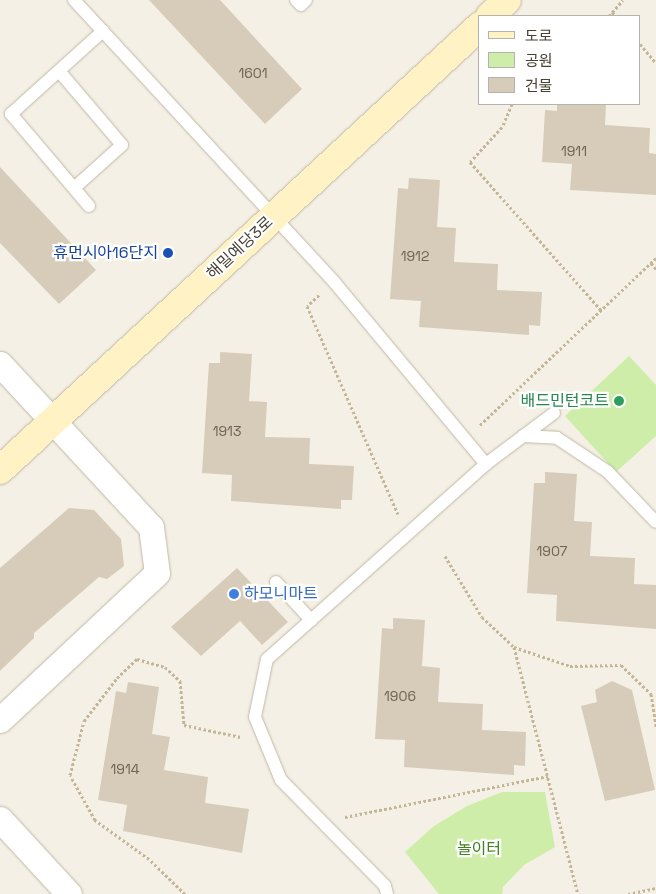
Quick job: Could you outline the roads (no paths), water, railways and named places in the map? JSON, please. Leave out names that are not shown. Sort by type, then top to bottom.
[{"type":"street","points":[[491,15],[507,0]]},
{"type":"street","name":"해밀예당3로","points":[[0,470],[478,28]]},
{"type":"street","points":[[0,364],[151,527],[157,573],[0,720]]},
{"type":"street","points":[[0,819],[69,894]]},
{"type":"lane","points":[[74,0],[335,283],[486,464]]},
{"type":"lane","points":[[296,0],[301,5],[306,0]]},
{"type":"lane","points":[[89,206],[12,114],[103,31]]},
{"type":"lane","points":[[59,71],[122,144],[74,188]]},
{"type":"lane","points":[[387,894],[384,886],[281,780],[255,717],[267,658],[486,464],[554,413]]},
{"type":"lane","points":[[523,436],[556,438],[608,472],[656,522]]},
{"type":"lane","points":[[276,582],[310,620]]},
{"type":"place","name":"휴먼시아16단지","points":[[168,253]]},
{"type":"place","name":"배드민턴코트","points":[[619,401]]},
{"type":"place","name":"하모니마트","points":[[234,594]]},
{"type":"park label","name":"놀이터","points":[[479,849]]}]
